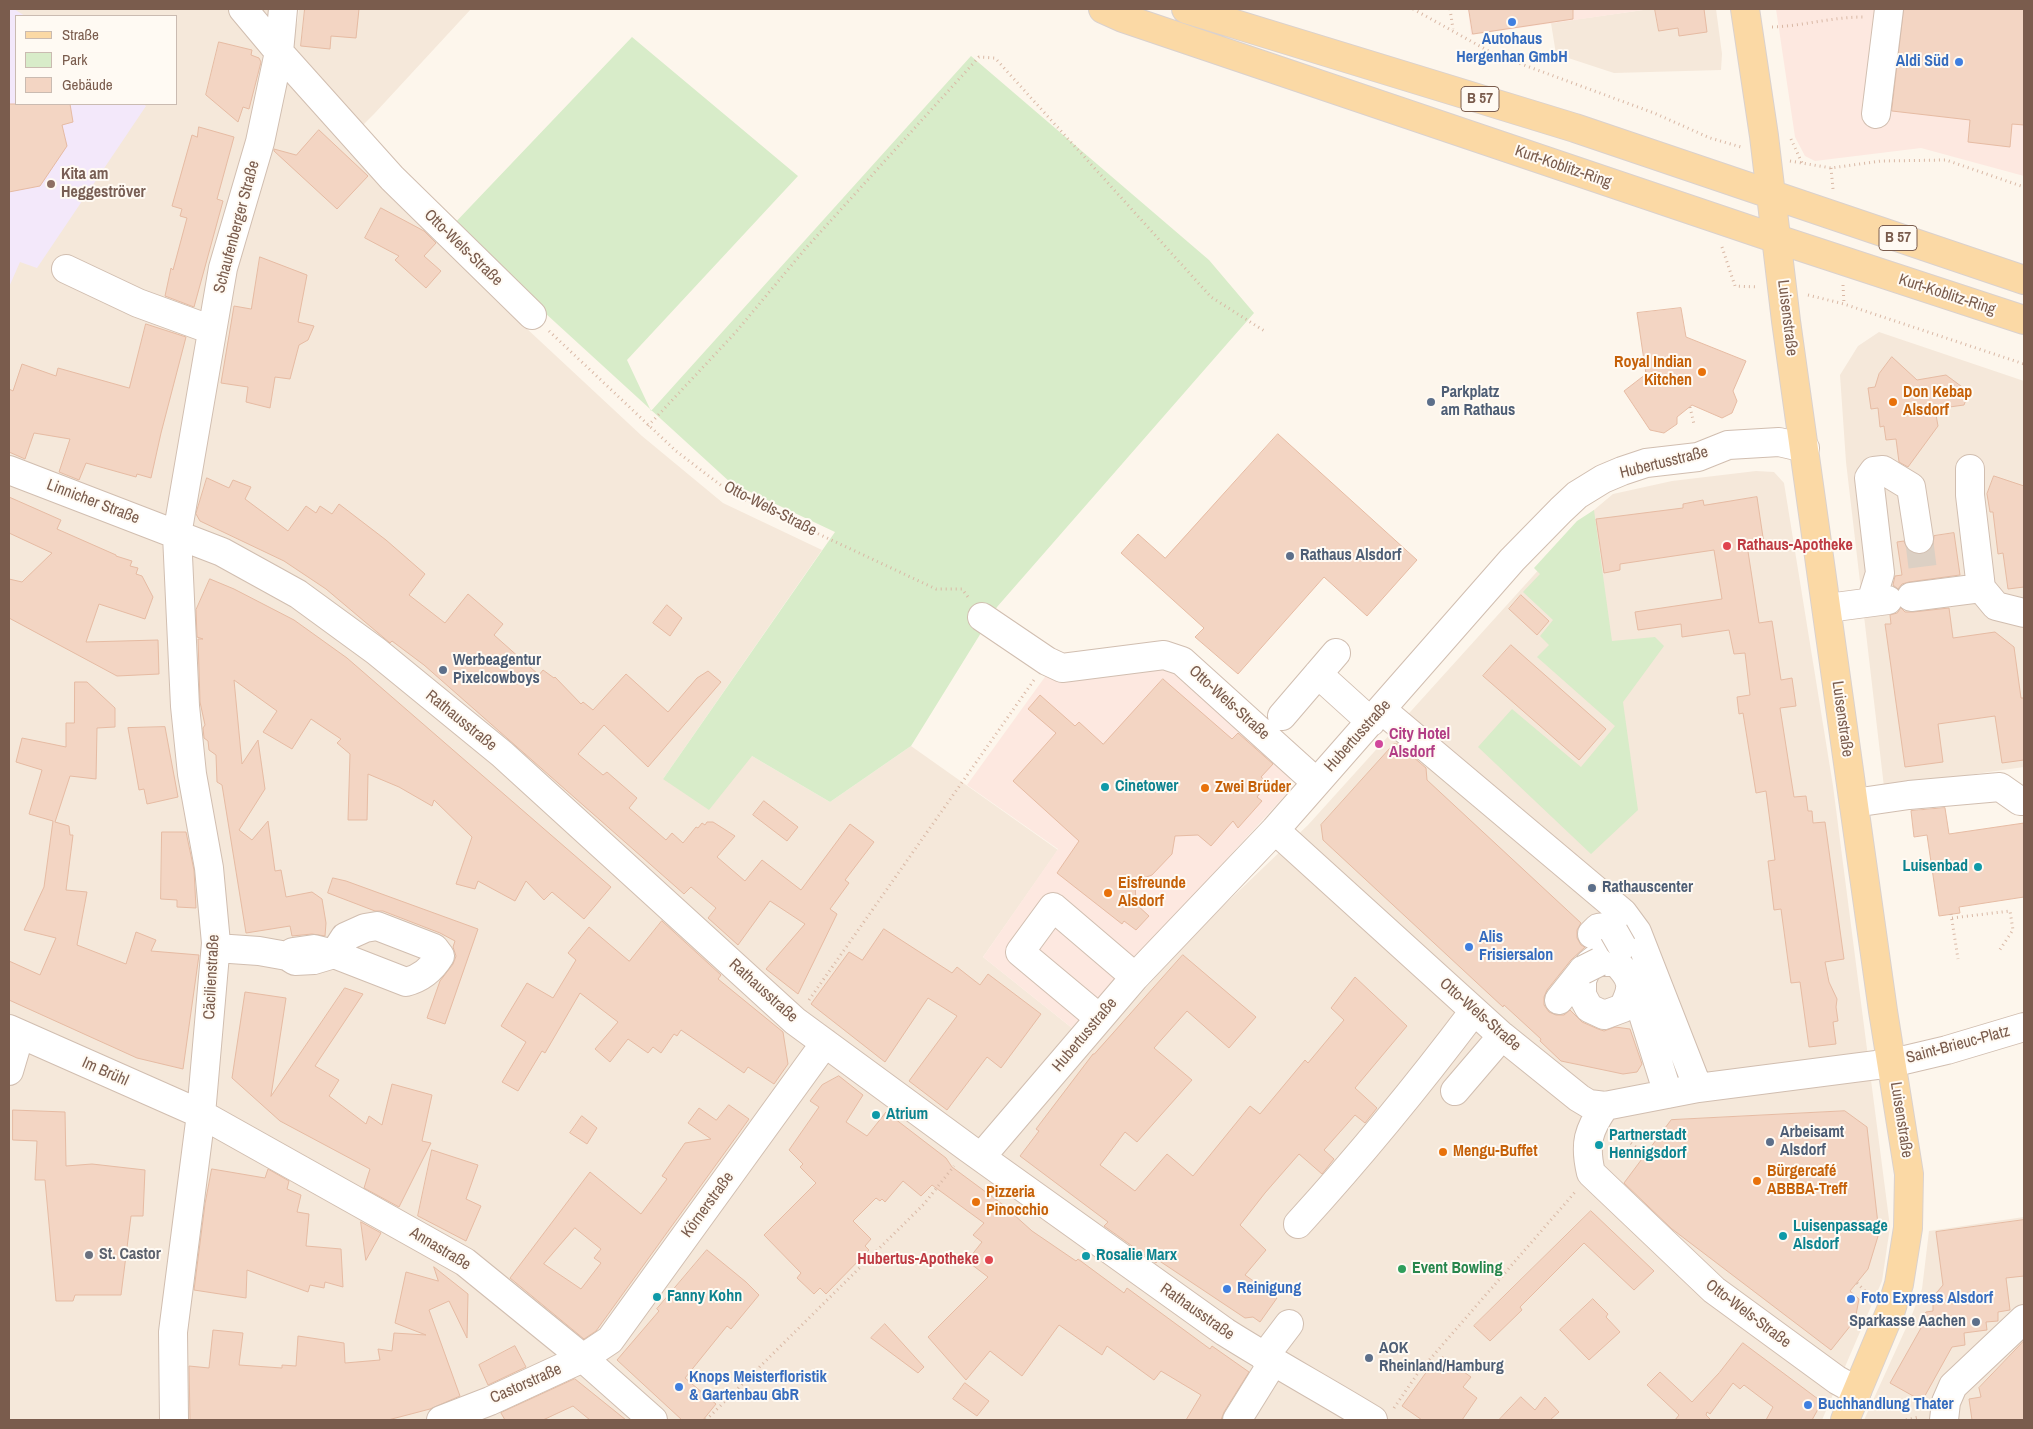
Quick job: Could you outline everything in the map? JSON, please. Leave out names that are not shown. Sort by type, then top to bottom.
[{"type":"main road","name":"Kurt-Koblitz-Ring","points":[[1102,9],[1123,18],[1777,240],[2024,320]]},
{"type":"main road","name":"B 57","points":[[1186,9],[1575,128],[2024,280]]},
{"type":"main road","name":"Luisenstraße","points":[[1745,9],[1767,156],[1786,321],[1909,1174],[1908,1228],[1899,1284],[1891,1310],[1845,1420]]},
{"type":"street","name":"Otto-Wels-Straße","points":[[243,9],[392,178],[532,315]]},
{"type":"street","name":"Schaufenberger Straße","points":[[177,535],[222,268],[260,142],[279,52],[283,9]]},
{"type":"street","points":[[1876,114],[1888,13]]},
{"type":"street","points":[[66,269],[138,303],[212,330]]},
{"type":"street","name":"Hubertusstraße","points":[[974,1153],[1135,977],[1274,830],[1512,560],[1578,495],[1603,479],[1646,463],[1698,457],[1728,444],[1779,442],[1805,448]]},
{"type":"street","points":[[1970,469],[1970,495],[1980,588],[1996,606],[2024,613]]},
{"type":"street","name":"Linnicher Straße","points":[[9,470],[177,535]]},
{"type":"street","points":[[1890,600],[1880,573],[1870,478],[1874,470],[1883,470],[1911,487],[1919,539]]},
{"type":"street","name":"Cäcilienstraße","points":[[174,1420],[173,1332],[201,1114],[216,948],[209,868],[192,774],[185,706],[177,535]]},
{"type":"street","name":"Rathausstraße","points":[[177,535],[222,552],[298,594],[376,651],[502,754],[795,1021],[974,1153],[1225,1332],[1268,1359],[1382,1416]]},
{"type":"street","points":[[1828,608],[1980,588]]},
{"type":"street","name":"Otto-Wels-Straße","points":[[982,617],[1047,661],[1062,668],[1164,655],[1182,661],[1316,782]]},
{"type":"street","points":[[1282,716],[1336,653]]},
{"type":"street","points":[[1318,674],[1376,716],[1623,913],[1615,935],[1590,964],[1582,980],[1582,995],[1589,1008],[1604,1015],[1623,1008],[1630,994],[1628,975],[1616,962],[1591,966],[1559,1000]]},
{"type":"street","points":[[1854,803],[1909,795],[2000,787],[2020,801],[2024,801]]},
{"type":"street","name":"Otto-Wels-Straße","points":[[1274,830],[1502,1036],[1589,1104],[1605,1106],[1698,1088],[1892,1063]]},
{"type":"street","points":[[1099,1018],[1020,952],[1053,907],[1135,977]]},
{"type":"street","points":[[1615,935],[1698,1088]]},
{"type":"street","points":[[1615,935],[1668,1094]]},
{"type":"street","points":[[216,948],[259,951],[287,956],[293,952],[314,949],[334,954]]},
{"type":"street","points":[[1298,1224],[1334,1185],[1429,1071],[1474,1011]]},
{"type":"street","name":"Saint-Brieuc-Platz","points":[[1892,1063],[1947,1050],[2024,1027]]},
{"type":"street","points":[[9,1072],[14,1032]]},
{"type":"street","name":"Im Brühl","points":[[14,1032],[201,1114]]},
{"type":"street","points":[[1455,1091],[1502,1036]]},
{"type":"street","name":"Körnerstraße","points":[[583,1358],[610,1340],[825,1043]]},
{"type":"street","points":[[1591,1173],[1587,1157],[1587,1140],[1595,1120],[1605,1106]]},
{"type":"street","name":"Annastraße","points":[[201,1114],[465,1262],[583,1358],[652,1420]]},
{"type":"street","name":"Otto-Wels-Straße","points":[[1591,1173],[1714,1290],[1837,1380],[1857,1391]]},
{"type":"street","points":[[1945,1411],[1953,1386],[2024,1318]]},
{"type":"street","points":[[1236,1420],[1268,1359],[1290,1324]]},
{"type":"street","name":"Castorstraße","points":[[440,1420],[490,1401],[583,1358]]},
{"type":"path","points":[[1413,9],[1494,54],[1654,113],[1710,138],[1767,156],[1831,168],[1881,161],[1946,160],[2024,187]]},
{"type":"path","points":[[1450,9],[1453,30]]},
{"type":"path","points":[[1769,27],[1800,25],[1822,20],[1888,13]]},
{"type":"path","points":[[648,426],[735,333],[806,248],[979,56],[994,58],[1211,297],[1266,332]]},
{"type":"path","points":[[1831,168],[1834,191]]},
{"type":"path","points":[[1721,241],[1735,286],[1760,287]]},
{"type":"path","points":[[1842,276],[1844,304]]},
{"type":"path","points":[[1806,295],[1844,304],[2024,364]]},
{"type":"path","name":"Otto-Wels-Straße","points":[[532,315],[648,426],[676,451],[731,493],[936,589],[962,589],[982,617]]},
{"type":"path","points":[[1690,407],[1694,424]]},
{"type":"path","points":[[795,1021],[1047,661]]},
{"type":"path","points":[[1958,959],[1951,916],[2010,911],[2013,930],[1999,951]]},
{"type":"path","points":[[1623,1138],[1650,1158]]},
{"type":"path","points":[[706,1420],[974,1153]]},
{"type":"path","points":[[1382,1416],[1591,1173]]},
{"type":"path","points":[[1874,1299],[1876,1290]]},
{"type":"shaded area","points":[[9,9],[272,9],[297,24],[299,9],[471,9],[348,140],[525,327],[642,436],[723,503],[822,550],[663,779],[752,756],[830,802],[911,746],[1058,850],[983,957],[1072,1028],[1097,1042],[1199,929],[1308,825],[1543,565],[1576,525],[1613,494],[1672,481],[1756,471],[1774,472],[1784,483],[1833,786],[1890,1227],[1882,1281],[1822,1420],[9,1420]]},
{"type":"shaded area","name":"Kita am Heggeströver","points":[[9,9],[14,9],[23,15],[15,15],[15,105],[146,106],[37,268],[20,262],[9,287]]},
{"type":"shaded area","name":"Autohaus Hergenhan GmbH","points":[[1468,9],[1650,9],[1471,35]]},
{"type":"shaded area","points":[[1650,9],[1716,9],[1722,54],[1721,70],[1614,73],[1556,54],[1551,23]]},
{"type":"shaded area","points":[[1776,9],[2024,9],[2024,176],[1921,148],[1815,161],[1805,156],[1795,137]]},
{"type":"shaded area","points":[[1879,332],[2024,381],[2024,767],[1884,787],[1846,462],[1840,375],[1858,346]]},
{"type":"shaded area","points":[[1166,667],[1178,671],[1287,768],[1291,782],[1290,790],[1072,1028],[983,957],[1058,849],[967,785],[1047,674]]},
{"type":"shaded area","points":[[2024,1217],[2024,1420],[1864,1420],[1922,1289],[1929,1231]]},
{"type":"green space","points":[[632,37],[798,176],[627,360],[650,409],[451,227]]},
{"type":"green space","points":[[971,56],[1209,260],[1254,313],[997,607],[911,746],[830,802],[752,756],[709,810],[663,779],[835,532],[731,483],[652,410]]},
{"type":"green space","points":[[1594,510],[1612,641],[1655,637],[1664,646],[1623,702],[1638,810],[1591,854],[1478,747],[1512,709],[1581,767],[1615,726],[1537,657],[1549,645],[1540,636],[1553,620],[1523,592],[1540,574],[1534,568],[1577,521]]},
{"type":"building","points":[[305,9],[359,9],[356,38],[331,36],[330,49],[301,46]]},
{"type":"building","name":"Autohaus Hergenhan GmbH","points":[[1469,9],[1573,9],[1573,19],[1473,34]]},
{"type":"building","points":[[1655,9],[1704,9],[1707,32],[1679,36],[1678,28],[1659,31]]},
{"type":"building","name":"Aldi Süd","points":[[1904,9],[2024,9],[2024,125],[2012,124],[2010,147],[1968,142],[1970,120],[1892,111]]},
{"type":"building","points":[[219,42],[252,50],[251,55],[259,58],[261,62],[249,109],[243,107],[238,122],[206,95]]},
{"type":"building","points":[[9,104],[70,105],[73,122],[62,125],[67,146],[40,186],[9,192]]},
{"type":"building","points":[[199,127],[234,137],[217,199],[223,201],[194,307],[165,296],[171,268],[173,270],[187,218],[180,216],[182,209],[172,206],[192,135],[197,137]]},
{"type":"building","points":[[319,130],[368,176],[337,209],[274,151],[274,149],[296,155]]},
{"type":"building","points":[[381,208],[424,231],[436,243],[424,256],[441,271],[426,288],[395,260],[399,256],[365,238]]},
{"type":"building","points":[[260,257],[307,275],[298,322],[314,326],[308,340],[299,345],[290,379],[275,377],[270,408],[246,402],[248,387],[221,383],[234,306],[251,309]]},
{"type":"building","points":[[1681,308],[1686,337],[1746,361],[1733,391],[1737,401],[1732,413],[1722,418],[1692,405],[1677,417],[1677,424],[1664,433],[1650,430],[1624,391],[1646,374],[1637,313]]},
{"type":"building","points":[[146,324],[186,337],[151,478],[137,474],[136,477],[86,463],[79,480],[59,472],[70,439],[34,433],[25,459],[9,452],[9,389],[13,391],[22,364],[56,376],[58,368],[129,388]]},
{"type":"building","points":[[1892,357],[1917,380],[1946,375],[1969,392],[1964,405],[1935,409],[1938,426],[1908,467],[1899,462],[1896,439],[1886,440],[1884,426],[1880,427],[1878,408],[1871,409],[1868,388],[1875,387],[1879,374]]},
{"type":"building","name":"Rathaus Alsdorf","points":[[1278,434],[1417,560],[1367,616],[1324,577],[1238,674],[1195,637],[1204,628],[1121,553],[1138,534],[1165,558]]},
{"type":"building","points":[[1994,476],[2024,486],[2024,587],[2008,589],[2003,553],[1998,554],[1993,512],[1990,512],[1987,494]]},
{"type":"building","points":[[207,478],[229,488],[233,480],[251,487],[245,499],[288,531],[306,506],[316,513],[320,506],[332,514],[339,504],[386,540],[425,574],[409,595],[445,623],[468,594],[503,624],[494,635],[539,675],[543,670],[555,677],[581,704],[583,702],[593,710],[626,674],[668,712],[697,678],[708,671],[721,682],[648,767],[604,725],[578,754],[603,775],[607,772],[637,798],[629,808],[666,840],[672,833],[683,843],[696,827],[698,828],[702,823],[705,825],[707,822],[713,822],[735,836],[717,857],[745,881],[762,860],[801,890],[850,824],[874,842],[845,880],[849,883],[830,909],[837,914],[798,994],[766,969],[805,924],[770,901],[738,945],[708,918],[716,908],[691,887],[684,894],[424,665],[392,641],[390,643],[326,589],[284,561],[200,521],[196,514]]},
{"type":"building","points":[[9,497],[61,520],[57,529],[116,556],[132,561],[130,566],[138,568],[136,574],[142,576],[153,597],[145,619],[99,604],[86,642],[158,640],[159,674],[117,676],[9,618],[9,579],[22,582],[52,553],[9,533]]},
{"type":"building","points":[[1757,497],[1764,544],[1747,545],[1759,623],[1772,621],[1781,680],[1792,678],[1796,706],[1780,708],[1794,797],[1806,796],[1808,811],[1812,811],[1813,823],[1825,822],[1844,959],[1825,962],[1829,982],[1837,999],[1838,1021],[1833,1022],[1836,1044],[1809,1047],[1800,982],[1791,983],[1781,909],[1774,910],[1768,861],[1775,860],[1766,791],[1756,793],[1743,713],[1739,714],[1737,697],[1750,695],[1745,653],[1734,654],[1729,630],[1682,637],[1681,624],[1638,630],[1635,612],[1722,599],[1714,550],[1620,564],[1620,570],[1604,573],[1596,519],[1683,508],[1683,504],[1703,500],[1704,505]]},
{"type":"building","points":[[1954,533],[1960,575],[1909,582],[1902,584],[1898,589],[1893,585],[1895,576],[1902,575],[1897,542],[1904,541],[1907,548],[1913,553],[1922,554],[1929,551],[1933,545],[1934,536]]},
{"type":"building","points":[[210,579],[234,589],[294,620],[347,658],[611,887],[584,919],[552,892],[544,900],[526,881],[515,901],[478,881],[475,889],[456,884],[472,837],[434,800],[432,806],[399,787],[368,774],[367,820],[348,820],[350,754],[337,743],[341,739],[311,719],[292,749],[263,732],[277,711],[234,680],[242,764],[258,740],[265,789],[239,830],[252,840],[268,821],[275,871],[281,870],[286,897],[312,892],[322,899],[326,923],[325,936],[312,934],[292,936],[290,926],[246,933],[222,785],[217,782],[216,755],[209,750],[208,741],[204,738],[203,728],[205,725],[200,702],[198,639],[203,639],[197,637],[196,610]]},
{"type":"building","points":[[1521,595],[1549,621],[1537,635],[1509,609]]},
{"type":"building","points":[[667,605],[682,618],[670,636],[653,623]]},
{"type":"building","points":[[1901,608],[1905,612],[1913,612],[1949,608],[1953,638],[1995,632],[2014,647],[2021,698],[2024,698],[2024,760],[2002,763],[1995,716],[1938,724],[1943,762],[1905,767],[1885,624],[1891,624],[1890,615],[1897,613]]},
{"type":"building","points":[[1511,645],[1606,729],[1579,760],[1483,676]]},
{"type":"building","points":[[1163,679],[1232,739],[1238,733],[1273,764],[1261,777],[1268,783],[1257,797],[1262,801],[1238,828],[1233,821],[1211,846],[1198,835],[1175,836],[1172,854],[1152,875],[1135,881],[1136,904],[1149,916],[1136,930],[1124,921],[1122,924],[1057,873],[1079,841],[1013,781],[1056,733],[1028,709],[1040,695],[1075,726],[1079,722],[1103,744]]},
{"type":"building","points":[[75,682],[87,682],[115,708],[115,727],[97,728],[96,779],[70,776],[55,822],[69,826],[70,835],[73,835],[66,890],[87,892],[77,945],[126,964],[136,932],[156,940],[151,951],[199,955],[183,1069],[137,1058],[9,1000],[9,961],[40,975],[56,938],[24,930],[44,887],[53,821],[29,814],[42,770],[16,762],[22,738],[66,747],[66,723],[74,723]]},
{"type":"building","points":[[165,727],[178,797],[147,804],[144,789],[139,790],[128,728]]},
{"type":"building","points":[[1394,744],[1398,744],[1426,768],[1427,780],[1581,923],[1577,930],[1577,938],[1581,945],[1585,947],[1571,960],[1547,990],[1544,997],[1544,1005],[1549,1012],[1556,1015],[1564,1015],[1570,1010],[1582,1022],[1604,1031],[1615,1027],[1630,1029],[1642,1064],[1637,1072],[1623,1074],[1561,1061],[1540,1041],[1541,1039],[1504,1005],[1503,1007],[1323,840],[1321,825]]},
{"type":"building","points":[[764,801],[798,827],[787,841],[753,815]]},
{"type":"building","name":"Luisenbad","points":[[1945,808],[1949,834],[2024,823],[2024,897],[1959,907],[1960,913],[1939,916],[1927,835],[1914,837],[1911,811]]},
{"type":"building","points":[[162,832],[186,832],[194,870],[196,908],[177,907],[177,900],[161,899]]},
{"type":"building","points":[[333,878],[478,929],[445,1024],[427,1018],[440,981],[453,964],[456,956],[453,947],[455,941],[440,933],[383,911],[375,911],[328,893]]},
{"type":"building","points":[[662,921],[721,975],[718,979],[783,1032],[788,1064],[774,1084],[748,1067],[744,1073],[681,1030],[677,1036],[674,1034],[661,1053],[653,1047],[648,1053],[628,1039],[610,1062],[595,1049],[618,1022],[580,993],[545,1053],[542,1051],[518,1091],[502,1082],[526,1042],[501,1026],[527,983],[553,998],[576,960],[568,953],[589,927],[629,961]]},
{"type":"building","points":[[884,929],[952,973],[957,967],[980,985],[988,974],[1041,1014],[1001,1068],[987,1057],[947,1110],[909,1081],[957,1016],[928,998],[885,1062],[811,1004],[849,952],[862,960]]},
{"type":"building","points":[[1183,955],[1256,1017],[1229,1048],[1187,1011],[1154,1048],[1192,1080],[1137,1142],[1125,1132],[1100,1165],[1135,1191],[1167,1154],[1193,1176],[1250,1106],[1260,1114],[1305,1060],[1308,1063],[1344,1020],[1331,1008],[1355,977],[1407,1026],[1355,1088],[1377,1108],[1365,1123],[1355,1115],[1324,1150],[1334,1159],[1322,1174],[1299,1154],[1240,1225],[1266,1250],[1245,1275],[1277,1298],[1260,1322],[1253,1317],[1245,1318],[1158,1260],[1156,1263],[1104,1226],[1108,1222],[1020,1156],[1039,1131],[1036,1129],[1093,1054]]},
{"type":"building","points":[[345,988],[363,994],[315,1066],[339,1080],[329,1096],[366,1124],[369,1116],[382,1125],[392,1084],[432,1095],[422,1141],[431,1143],[399,1207],[364,1188],[370,1169],[280,1121],[232,1078],[245,992],[286,998],[271,1096]]},
{"type":"building","points":[[839,1076],[863,1095],[846,1122],[867,1136],[886,1112],[946,1158],[952,1167],[1002,1204],[1032,1231],[1076,1261],[1078,1259],[1124,1293],[1127,1288],[1210,1349],[1212,1346],[1249,1372],[1221,1420],[1186,1420],[1201,1395],[1161,1371],[1154,1380],[1107,1346],[1102,1355],[1059,1325],[1022,1376],[990,1351],[966,1380],[928,1337],[988,1277],[967,1261],[982,1242],[973,1235],[984,1223],[932,1185],[921,1196],[903,1181],[885,1202],[882,1199],[880,1201],[876,1198],[853,1221],[871,1239],[865,1246],[869,1250],[826,1294],[820,1288],[814,1294],[797,1278],[801,1273],[764,1235],[816,1183],[800,1167],[803,1164],[789,1150],[819,1107],[810,1101],[822,1085]]},
{"type":"building","points":[[729,1105],[749,1119],[596,1331],[584,1339],[510,1278],[590,1172],[641,1214],[667,1179],[662,1176],[685,1143],[711,1139],[688,1123],[699,1108],[716,1120]],"holes":[[[575,1228],[601,1249],[594,1258],[601,1263],[581,1289],[544,1264]]]},
{"type":"building","name":"St. Castor","points":[[13,1110],[65,1112],[66,1166],[92,1164],[145,1170],[143,1216],[131,1216],[121,1295],[75,1295],[73,1301],[56,1301],[45,1180],[35,1180],[37,1141],[13,1140]]},
{"type":"building","points":[[1845,1111],[1867,1127],[1879,1233],[1868,1269],[1850,1291],[1859,1299],[1855,1320],[1831,1350],[1672,1229],[1624,1183],[1671,1120]]},
{"type":"building","points":[[582,1116],[597,1128],[587,1144],[570,1133]]},
{"type":"building","points":[[432,1150],[478,1165],[466,1199],[481,1206],[466,1241],[418,1216]]},
{"type":"building","points":[[212,1169],[265,1178],[268,1169],[289,1181],[287,1189],[301,1195],[297,1212],[309,1214],[306,1246],[341,1249],[343,1287],[325,1282],[324,1288],[310,1285],[308,1292],[247,1270],[246,1298],[194,1290],[205,1204]]},
{"type":"building","points":[[1591,1211],[1654,1271],[1634,1290],[1584,1243],[1520,1307],[1522,1310],[1490,1341],[1474,1326]]},
{"type":"building","points":[[2024,1220],[2024,1276],[2006,1278],[2010,1310],[1998,1312],[1998,1321],[1986,1322],[1987,1330],[1964,1333],[1965,1345],[1952,1347],[1922,1401],[1890,1383],[1921,1328],[1920,1322],[1926,1312],[1933,1311],[1933,1297],[1943,1285],[1936,1232]]},
{"type":"building","points":[[361,1222],[381,1233],[366,1260]]},
{"type":"building","points":[[707,1250],[759,1295],[731,1329],[727,1326],[685,1378],[716,1404],[703,1420],[682,1420],[617,1360]]},
{"type":"building","points":[[434,1267],[468,1294],[467,1338],[449,1301],[429,1310],[460,1396],[430,1409],[388,1420],[190,1420],[189,1366],[209,1368],[213,1330],[243,1333],[239,1365],[282,1368],[282,1365],[296,1366],[298,1336],[344,1343],[345,1363],[380,1360],[378,1349],[392,1351],[394,1333],[426,1335],[395,1323],[406,1272],[438,1281]]},
{"type":"building","points":[[1593,1299],[1608,1314],[1606,1317],[1620,1332],[1589,1360],[1560,1330]]},
{"type":"building","points":[[885,1324],[924,1367],[918,1373],[871,1338]]},
{"type":"building","points":[[2024,1341],[2024,1420],[1972,1420],[1969,1399],[1981,1397],[1979,1388]]},
{"type":"building","points":[[1743,1343],[1822,1402],[1812,1420],[1766,1420],[1773,1407],[1744,1385],[1740,1389],[1733,1383],[1710,1414],[1707,1412],[1706,1415],[1711,1420],[1675,1420],[1679,1415],[1647,1385],[1660,1372],[1692,1402]]},
{"type":"building","points":[[515,1346],[526,1367],[488,1385],[479,1365]]},
{"type":"building","points":[[1443,1357],[1471,1377],[1463,1387],[1477,1398],[1462,1420],[1422,1420],[1402,1406],[1425,1374]]},
{"type":"building","points":[[575,1379],[626,1420],[590,1420],[573,1406],[543,1420],[505,1420],[501,1413]]},
{"type":"building","points":[[965,1383],[989,1401],[977,1416],[953,1399]]},
{"type":"building","points":[[1521,1397],[1535,1410],[1545,1397],[1559,1412],[1550,1420],[1499,1420]]},
{"type":"tunnel","points":[[1919,539],[1926,595]]},
{"type":"place","name":"Autohaus Hergenhan GmbH","points":[[1512,22]]},
{"type":"place","name":"Aldi Süd","points":[[1959,62]]},
{"type":"place","name":"Kita am Heggeströver","points":[[51,184]]},
{"type":"place","name":"Royal Indian Kitchen","points":[[1702,372]]},
{"type":"place","name":"Parkplatz am Rathaus","points":[[1431,402]]},
{"type":"place","name":"Don Kebap Alsdorf","points":[[1893,402]]},
{"type":"place","name":"Rathaus-Apotheke","points":[[1727,546]]},
{"type":"place","name":"Rathaus Alsdorf","points":[[1290,556]]},
{"type":"place","name":"Werbeagentur Pixelcowboys","points":[[443,670]]},
{"type":"place","name":"City Hotel Alsdorf","points":[[1379,744]]},
{"type":"place","name":"Cinetower","points":[[1105,787]]},
{"type":"place","name":"Zwei Brüder","points":[[1205,788]]},
{"type":"place","name":"Luisenbad","points":[[1978,867]]},
{"type":"place","name":"Rathauscenter","points":[[1592,888]]},
{"type":"place","name":"Eisfreunde Alsdorf","points":[[1108,893]]},
{"type":"place","name":"Alis Frisiersalon","points":[[1469,947]]},
{"type":"place","name":"Atrium","points":[[876,1115]]},
{"type":"place","name":"Arbeisamt Alsdorf","points":[[1770,1142]]},
{"type":"place","name":"Partnerstadt Hennigsdorf","points":[[1599,1145]]},
{"type":"place","name":"Mengu-Buffet","points":[[1443,1152]]},
{"type":"place","name":"Bürgercafé ABBBA-Treff","points":[[1757,1181]]},
{"type":"place","name":"Pizzeria Pinocchio","points":[[976,1202]]},
{"type":"place","name":"Luisenpassage Alsdorf","points":[[1783,1236]]},
{"type":"place","name":"St. Castor","points":[[89,1255]]},
{"type":"place","name":"Rosalie Marx","points":[[1086,1256]]},
{"type":"place","name":"Hubertus-Apotheke","points":[[989,1260]]},
{"type":"place","name":"Event Bowling","points":[[1402,1269]]},
{"type":"place","name":"Reinigung","points":[[1227,1289]]},
{"type":"place","name":"Fanny Kohn","points":[[657,1297]]},
{"type":"place","name":"Foto Express Alsdorf","points":[[1851,1299]]},
{"type":"place","name":"Sparkasse Aachen","points":[[1976,1322]]},
{"type":"place","name":"AOK Rheinland/Hamburg","points":[[1369,1358]]},
{"type":"place","name":"Knops Meisterfloristik & Gartenbau GbR","points":[[679,1387]]},
{"type":"place","name":"Buchhandlung Thater","points":[[1808,1405]]}]
